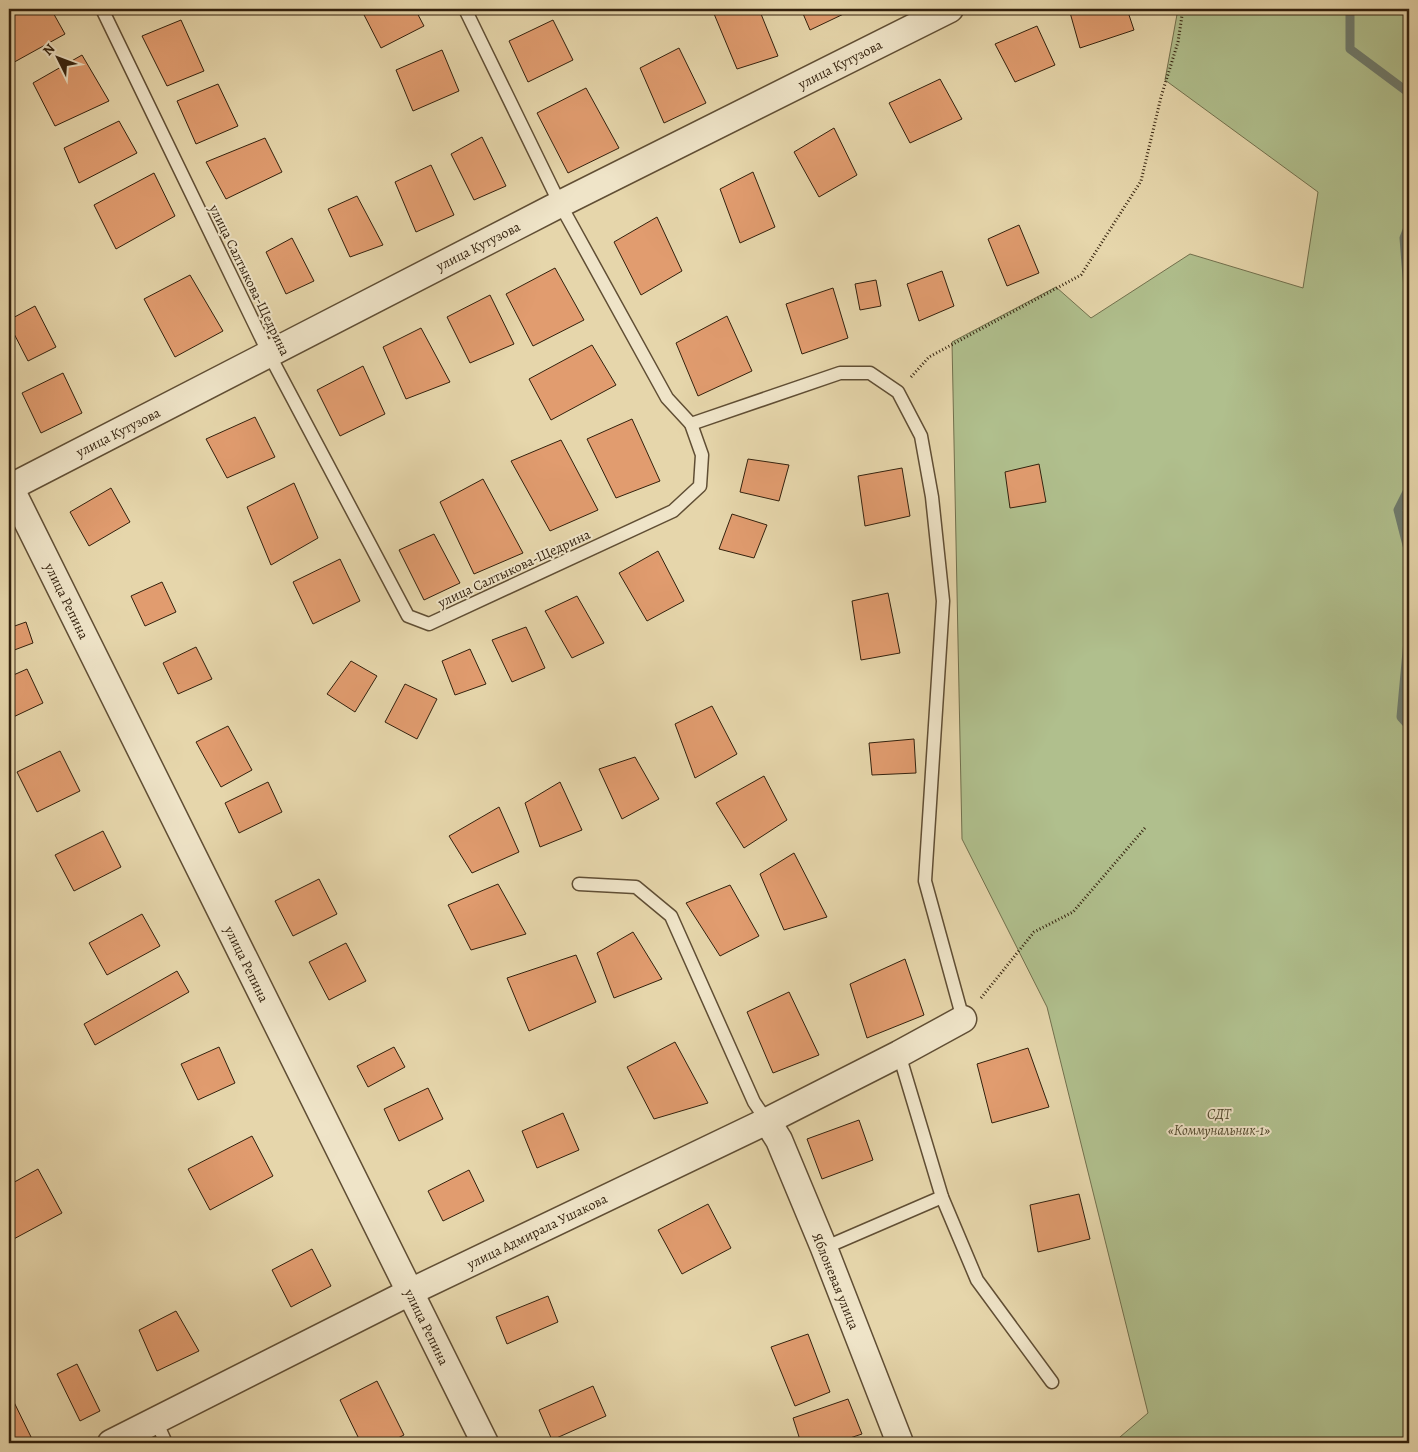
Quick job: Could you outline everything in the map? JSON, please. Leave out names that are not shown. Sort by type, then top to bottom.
[{"type":"street","name":"улица Кутузова","points":[[9,487],[560,204],[950,9]]},
{"type":"street","name":"улица Репина","points":[[9,487],[485,1443]]},
{"type":"street","name":"улица Адмирала Ушакова","points":[[111,1443],[161,1432],[410,1292],[767,1120],[899,1054],[963,1019]]},
{"type":"street","name":"Яблоневая улица","points":[[767,1120],[779,1140],[824,1248],[900,1443]]},
{"type":"lane","name":"улица Салтыкова-Щедрина","points":[[102,9],[269,354],[408,616],[429,624],[673,511],[700,486],[702,455],[691,424],[668,398],[560,204],[465,9]]},
{"type":"lane","points":[[691,424],[840,373],[870,373],[898,392],[921,436],[932,497],[943,601],[925,881],[963,1019]]},
{"type":"lane","points":[[579,884],[636,887],[671,916],[754,1102],[767,1120]]},
{"type":"lane","points":[[899,1054],[942,1197],[977,1280],[1052,1382]]},
{"type":"lane","points":[[824,1248],[942,1197]]},
{"type":"path","points":[[898,392],[929,357],[1081,275],[1141,180],[1178,42],[1183,9]]},
{"type":"path","points":[[963,1019],[1034,932],[1073,912],[1146,828]]},
{"type":"green space","name":"СДТ «Коммунальник-1»","points":[[1178,9],[1409,9],[1409,1443],[1113,1443],[1148,1413],[1047,1007],[962,839],[952,342],[1056,287],[1091,318],[1190,254],[1303,288],[1318,192],[1165,80]]},
{"type":"building","points":[[9,9],[51,9],[65,34],[9,65]]},
{"type":"building","points":[[361,9],[415,9],[424,26],[381,48]]},
{"type":"building","points":[[712,9],[759,9],[778,56],[737,69]]},
{"type":"building","points":[[801,9],[852,9],[852,10],[810,30]]},
{"type":"building","points":[[1069,9],[1127,9],[1134,30],[1080,48]]},
{"type":"building","points":[[181,20],[204,71],[167,86],[142,36]]},
{"type":"building","points":[[553,20],[573,60],[528,82],[509,41]]},
{"type":"building","points":[[1037,26],[1055,65],[1015,82],[995,44]]},
{"type":"building","points":[[679,48],[706,103],[664,123],[640,68]]},
{"type":"building","points":[[442,50],[459,91],[413,111],[396,70]]},
{"type":"building","points":[[82,55],[109,101],[55,126],[33,83]]},
{"type":"building","points":[[940,79],[962,119],[910,143],[889,103]]},
{"type":"building","points":[[218,84],[238,126],[196,144],[177,101]]},
{"type":"building","points":[[586,88],[619,148],[568,173],[537,113]]},
{"type":"building","points":[[119,121],[137,153],[79,183],[64,148]]},
{"type":"building","points":[[834,128],[857,175],[819,197],[794,152]]},
{"type":"building","points":[[482,137],[506,186],[474,200],[451,154]]},
{"type":"building","points":[[265,138],[282,172],[226,199],[206,162]]},
{"type":"building","points":[[431,165],[454,215],[416,232],[395,182]]},
{"type":"building","points":[[753,172],[775,227],[740,243],[720,189]]},
{"type":"building","points":[[154,173],[175,216],[116,249],[94,205]]},
{"type":"building","points":[[357,196],[383,245],[350,257],[328,209]]},
{"type":"building","points":[[657,217],[682,271],[641,295],[614,242]]},
{"type":"building","points":[[1019,225],[1039,273],[1007,286],[988,239]]},
{"type":"building","points":[[292,238],[314,281],[286,294],[266,252]]},
{"type":"building","points":[[555,268],[584,320],[533,346],[506,294]]},
{"type":"building","points":[[942,271],[954,306],[919,321],[907,284]]},
{"type":"building","points":[[190,275],[223,331],[175,357],[144,299]]},
{"type":"building","points":[[876,280],[881,306],[860,310],[855,284]]},
{"type":"building","points":[[833,288],[848,338],[802,354],[786,304]]},
{"type":"building","points":[[490,295],[514,344],[470,363],[447,317]]},
{"type":"building","points":[[35,306],[56,347],[28,361],[9,324],[9,320]]},
{"type":"building","points":[[727,316],[752,371],[698,396],[676,343]]},
{"type":"building","points":[[421,328],[450,382],[406,399],[383,347]]},
{"type":"building","points":[[592,345],[616,385],[551,420],[529,379]]},
{"type":"building","points":[[363,366],[385,414],[340,436],[317,390]]},
{"type":"building","points":[[63,373],[82,413],[41,433],[22,393]]},
{"type":"building","points":[[255,417],[275,457],[227,478],[206,439]]},
{"type":"building","points":[[632,419],[660,481],[616,498],[587,439]]},
{"type":"building","points":[[561,440],[598,510],[550,531],[511,461]]},
{"type":"building","points":[[748,459],[789,465],[779,501],[740,492]]},
{"type":"building","points":[[1039,464],[1046,502],[1010,508],[1005,472]]},
{"type":"building","points":[[902,468],[910,516],[865,526],[858,476]]},
{"type":"building","points":[[483,479],[523,553],[474,574],[440,502]]},
{"type":"building","points":[[294,483],[318,538],[271,565],[247,507]]},
{"type":"building","points":[[111,488],[130,522],[89,546],[70,512]]},
{"type":"building","points":[[732,514],[767,525],[754,558],[719,549]]},
{"type":"building","points":[[434,534],[460,583],[424,600],[399,550]]},
{"type":"building","points":[[658,551],[684,601],[647,621],[619,573]]},
{"type":"building","points":[[340,559],[360,601],[313,624],[293,582]]},
{"type":"building","points":[[162,582],[176,612],[145,626],[131,596]]},
{"type":"building","points":[[888,593],[900,653],[861,660],[852,601]]},
{"type":"building","points":[[577,596],[604,643],[572,658],[545,611]]},
{"type":"building","points":[[26,622],[33,643],[9,652],[9,628]]},
{"type":"building","points":[[526,627],[545,668],[512,682],[492,640]]},
{"type":"building","points":[[196,647],[212,679],[178,694],[163,663]]},
{"type":"building","points":[[470,649],[486,684],[455,695],[442,661]]},
{"type":"building","points":[[351,661],[377,676],[355,712],[327,694]]},
{"type":"building","points":[[27,669],[43,703],[9,719],[9,677]]},
{"type":"building","points":[[405,684],[437,699],[417,739],[385,722]]},
{"type":"building","points":[[712,706],[737,754],[695,778],[675,724]]},
{"type":"building","points":[[228,726],[252,770],[221,787],[196,742]]},
{"type":"building","points":[[914,739],[916,773],[872,775],[869,743]]},
{"type":"building","points":[[60,751],[80,791],[37,812],[17,772]]},
{"type":"building","points":[[635,757],[659,799],[622,819],[599,769]]},
{"type":"building","points":[[764,776],[787,820],[744,848],[716,803]]},
{"type":"building","points":[[268,782],[282,812],[239,833],[225,803]]},
{"type":"building","points":[[560,782],[582,830],[540,847],[525,803]]},
{"type":"building","points":[[499,807],[519,852],[472,873],[449,836]]},
{"type":"building","points":[[103,831],[121,867],[74,891],[55,855]]},
{"type":"building","points":[[794,853],[827,917],[784,930],[760,874]]},
{"type":"building","points":[[319,879],[337,914],[293,936],[275,901]]},
{"type":"building","points":[[498,884],[526,934],[471,950],[448,905]]},
{"type":"building","points":[[730,885],[759,936],[720,956],[686,903]]},
{"type":"building","points":[[142,914],[160,946],[107,975],[89,943]]},
{"type":"building","points":[[633,932],[662,979],[614,998],[597,953]]},
{"type":"building","points":[[346,943],[366,981],[329,1000],[309,962]]},
{"type":"building","points":[[576,955],[596,1002],[529,1031],[507,978]]},
{"type":"building","points":[[905,959],[924,1015],[867,1038],[850,984]]},
{"type":"building","points":[[177,971],[189,992],[95,1045],[84,1024]]},
{"type":"building","points":[[789,992],[819,1055],[773,1073],[747,1012]]},
{"type":"building","points":[[675,1042],[708,1103],[654,1119],[627,1067]]},
{"type":"building","points":[[219,1047],[235,1083],[198,1100],[181,1064]]},
{"type":"building","points":[[394,1047],[405,1067],[368,1087],[357,1066]]},
{"type":"building","points":[[1028,1048],[1049,1107],[992,1123],[977,1064]]},
{"type":"building","points":[[428,1088],[443,1119],[399,1141],[384,1109]]},
{"type":"building","points":[[563,1113],[579,1150],[537,1168],[522,1131]]},
{"type":"building","points":[[859,1120],[873,1160],[822,1179],[807,1139]]},
{"type":"building","points":[[252,1136],[273,1176],[210,1210],[188,1169]]},
{"type":"building","points":[[38,1169],[62,1213],[10,1241],[9,1185]]},
{"type":"building","points":[[469,1170],[484,1201],[443,1221],[428,1191]]},
{"type":"building","points":[[1079,1194],[1090,1239],[1038,1252],[1030,1205]]},
{"type":"building","points":[[708,1204],[731,1248],[682,1274],[658,1230]]},
{"type":"building","points":[[312,1249],[331,1286],[291,1307],[272,1270]]},
{"type":"building","points":[[548,1296],[558,1322],[507,1344],[496,1317]]},
{"type":"building","points":[[176,1311],[199,1351],[157,1371],[139,1330]]},
{"type":"building","points":[[808,1334],[830,1392],[795,1406],[771,1347]]},
{"type":"building","points":[[77,1364],[100,1411],[80,1421],[57,1374]]},
{"type":"building","points":[[377,1381],[404,1435],[388,1443],[361,1443],[340,1400]]},
{"type":"building","points":[[593,1386],[606,1416],[552,1440],[539,1410]]},
{"type":"building","points":[[9,1392],[34,1443],[9,1443]]},
{"type":"building","points":[[848,1399],[862,1434],[835,1443],[801,1443],[793,1418]]},
{"type":"waterway","points":[[1350,9],[1350,49],[1409,93]]},
{"type":"waterway","points":[[1409,225],[1404,238],[1409,302]]},
{"type":"waterway","points":[[1409,488],[1398,510],[1409,553]]},
{"type":"waterway","points":[[1409,630],[1401,717],[1409,726]]}]
